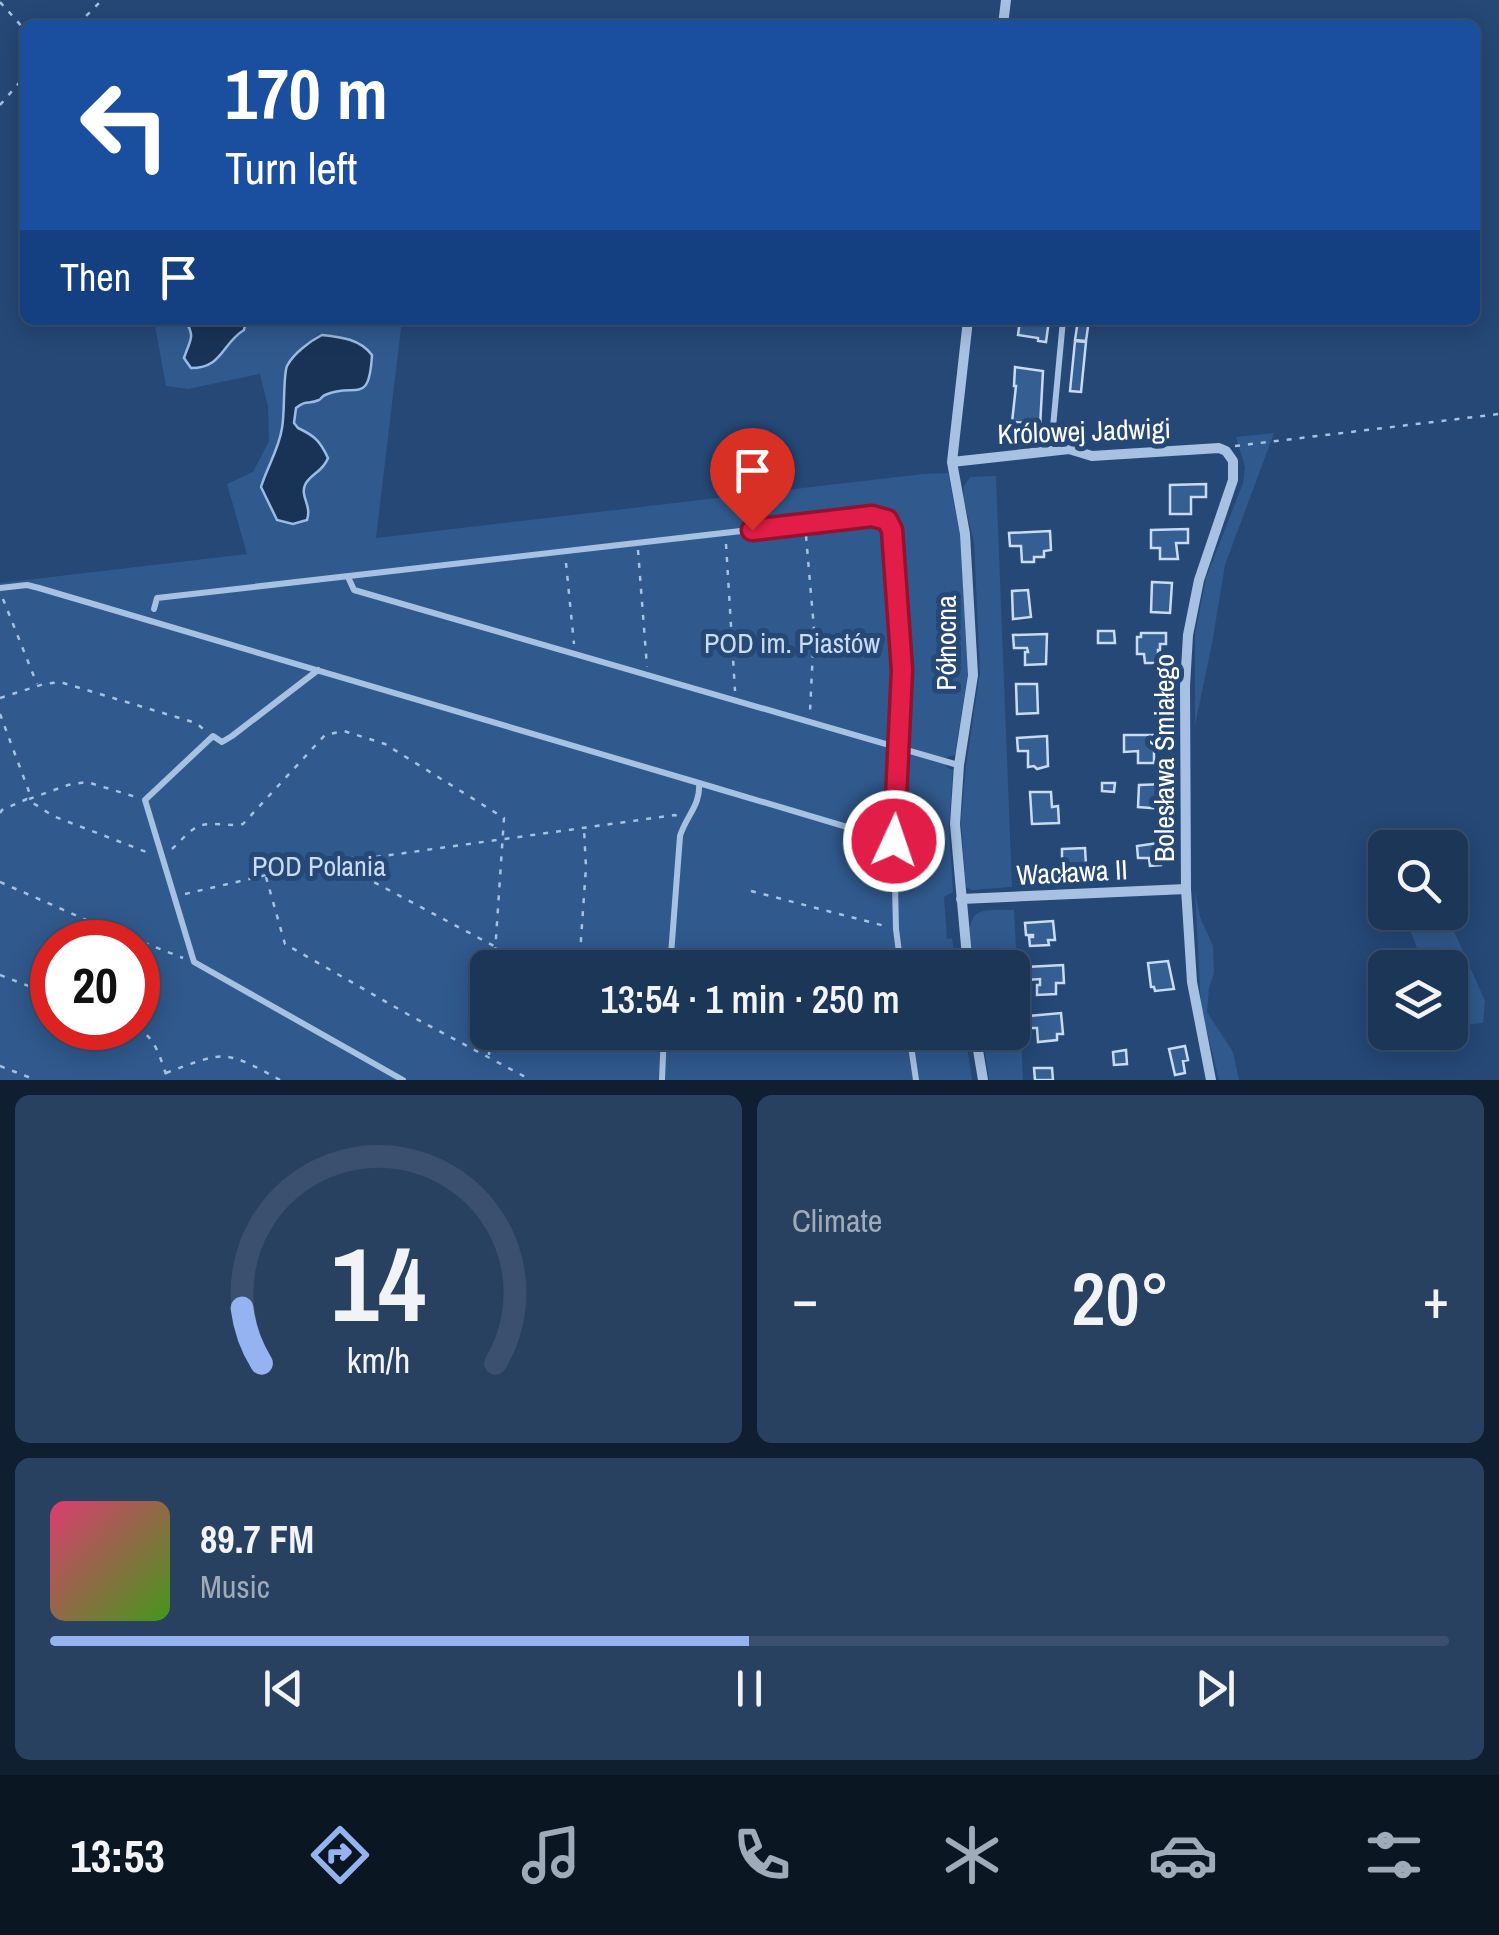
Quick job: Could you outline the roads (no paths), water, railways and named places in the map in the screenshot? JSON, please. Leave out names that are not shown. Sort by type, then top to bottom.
[{"type":"street","name":"Północna","points":[[966,950],[954,824],[974,675],[964,534],[952,462],[967,325]]},
{"type":"street","name":"Królowej Jadwigi","points":[[952,462],[1069,449],[1092,456],[1218,448]]},
{"type":"street","name":"Bolesława Śmiałego","points":[[1212,1080],[1192,982],[1186,889],[1184,686],[1198,580],[1233,480],[1230,457],[1218,448]]},
{"type":"street","name":"Wacława II","points":[[961,899],[1186,889]]},
{"type":"street","points":[[979,1050],[983,1080]]},
{"type":"lane","points":[[1063,325],[1053,428],[1068,429],[1069,449]]},
{"type":"lane","points":[[154,608],[156,598],[872,516],[887,520],[892,530],[902,670],[894,841],[899,950]]},
{"type":"lane","points":[[348,576],[354,590],[959,765]]},
{"type":"lane","points":[[0,589],[27,585],[39,588],[894,841]]},
{"type":"lane","points":[[318,670],[232,736],[222,742],[214,736],[145,800],[194,962],[402,1080]]},
{"type":"lane","points":[[671,950],[680,836],[700,797],[700,783]]},
{"type":"lane","points":[[662,1080],[663,1050]]},
{"type":"lane","points":[[911,1050],[916,1080]]},
{"type":"park label","name":"POD im. Piastów","points":[[792,643]]},
{"type":"park label","name":"POD Polania","points":[[319,866]]}]
